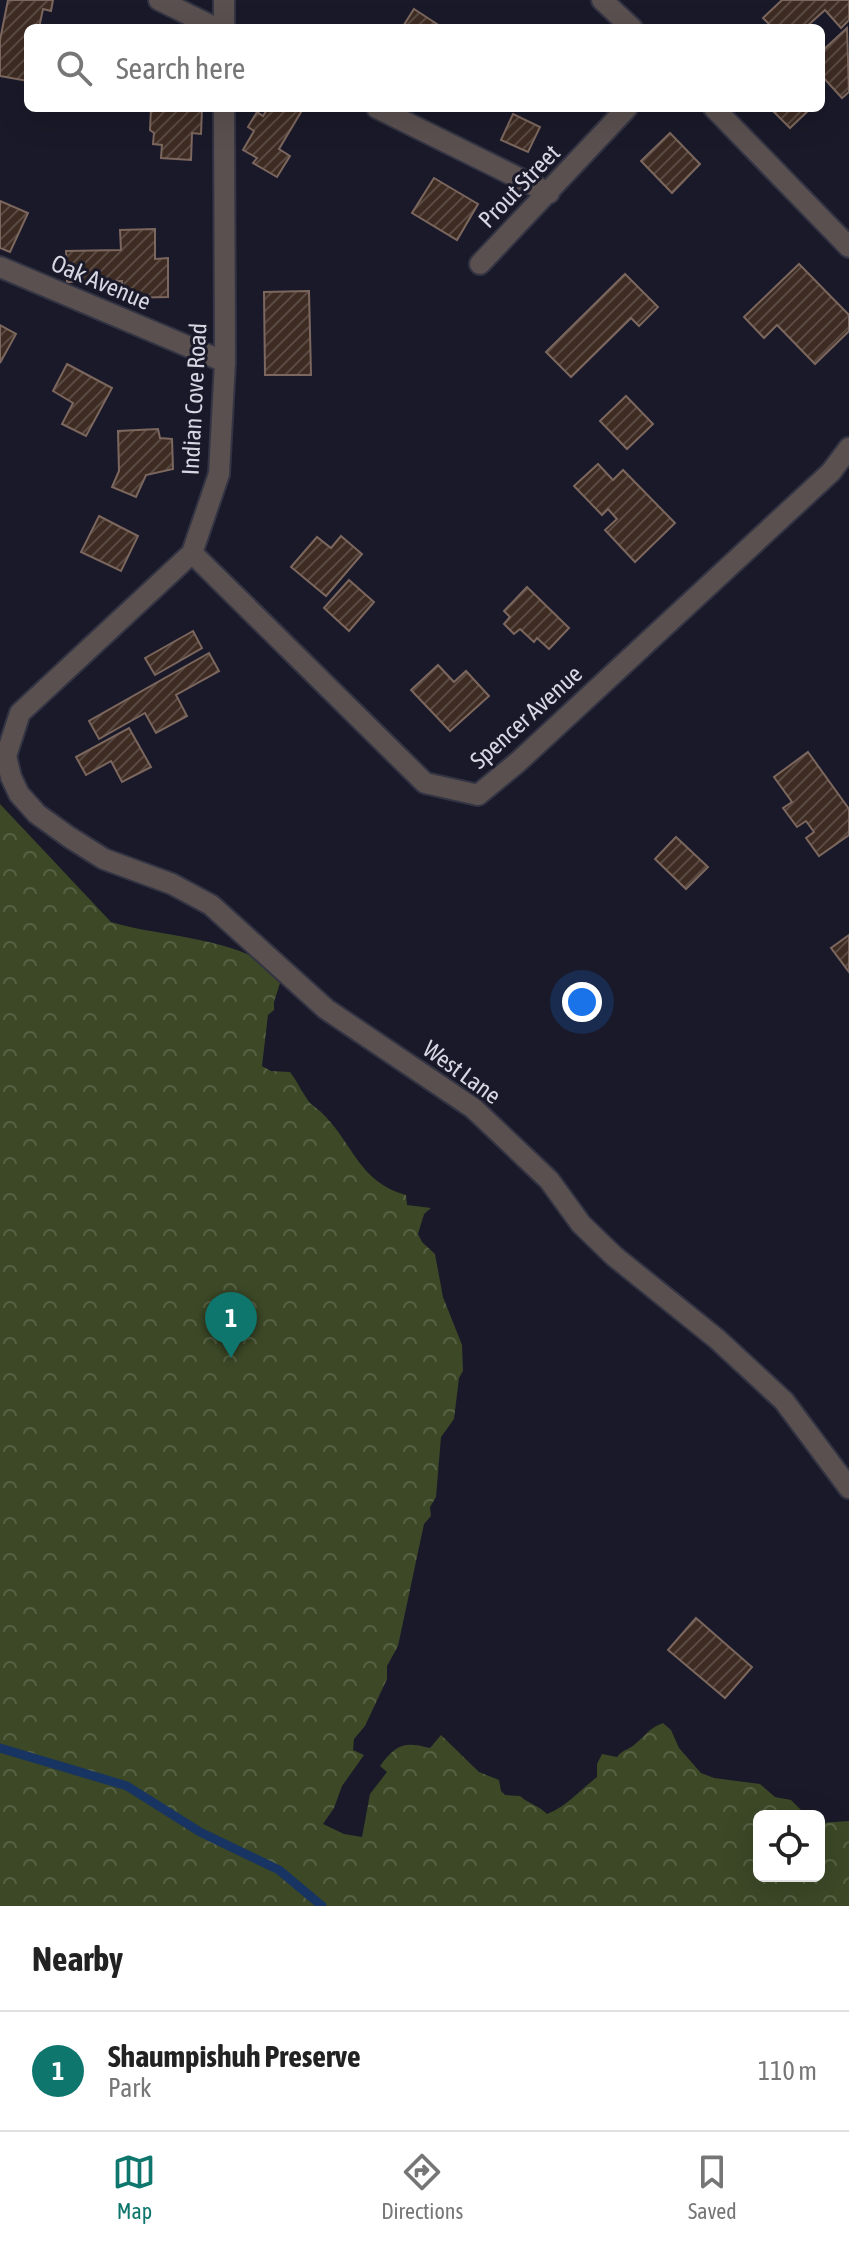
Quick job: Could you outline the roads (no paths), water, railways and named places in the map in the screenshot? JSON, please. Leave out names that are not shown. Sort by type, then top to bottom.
[{"type":"street","points":[[159,0],[208,24]]},
{"type":"street","points":[[224,0],[224,24]]},
{"type":"street","points":[[602,0],[628,24]]},
{"type":"street","name":"Indian Cove Road","points":[[6,756],[20,713],[192,553],[219,474],[225,362],[224,112]]},
{"type":"street","points":[[385,112],[549,193]]},
{"type":"street","name":"Prout Street","points":[[480,264],[623,112]]},
{"type":"street","points":[[718,112],[849,247]]},
{"type":"street","name":"Oak Avenue","points":[[0,267],[225,362]]},
{"type":"street","name":"Spencer Avenue","points":[[192,553],[425,783],[478,795],[518,762],[831,472],[849,448]]},
{"type":"street","name":"West Lane","points":[[6,756],[19,794],[37,814],[104,859],[172,884],[211,905],[326,1009],[473,1108],[549,1180],[581,1224],[614,1256],[717,1339],[784,1401],[849,1488]]},
{"type":"waterway","points":[[0,1748],[127,1786],[200,1832],[279,1870],[322,1906]]},
{"type":"place","name":"Shaumpishuh Preserve","points":[[231,1358]]}]
